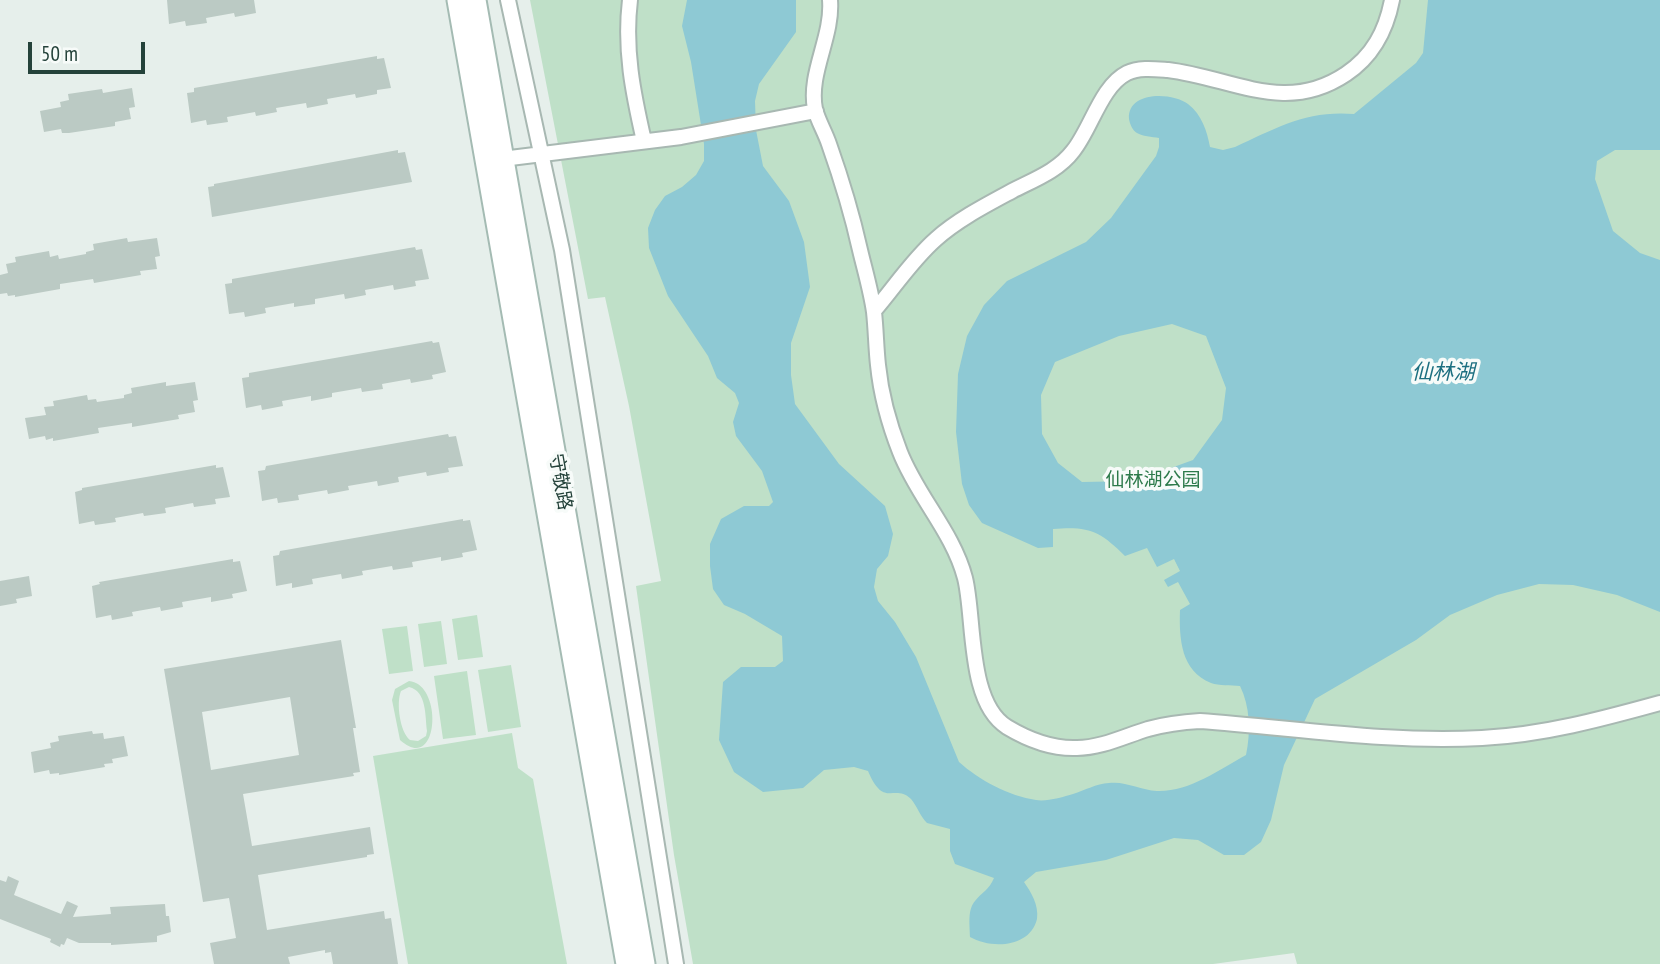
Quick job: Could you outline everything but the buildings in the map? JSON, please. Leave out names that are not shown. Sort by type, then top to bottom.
[{"type":"main road","name":"守敬路","points":[[457,0],[626,964]]},
{"type":"main road","name":"守敬路","points":[[476,0],[645,964]]},
{"type":"street","points":[[508,0],[562,250],[676,964]]},
{"type":"street","points":[[630,0],[626,26],[627,56],[644,141]]},
{"type":"street","points":[[830,0],[829,23],[814,91],[816,111],[844,190],[874,312],[878,366],[886,412],[916,488],[955,550],[965,579],[978,677],[992,711],[1003,725],[1047,744],[1077,748],[1100,745],[1175,723],[1200,720],[1381,739],[1484,738],[1545,731],[1660,704]]},
{"type":"street","points":[[874,312],[936,239],[968,216],[1043,176],[1061,163],[1073,151],[1110,89],[1127,73],[1140,69],[1157,69],[1182,72],[1263,91],[1304,93],[1325,87],[1367,57],[1382,36],[1392,0]]},
{"type":"street","points":[[502,159],[681,137],[816,111]]},
{"type":"green space","name":"仙林湖公园","points":[[530,0],[1660,0],[1660,964],[1297,964],[1294,953],[1213,964],[693,964],[674,855],[636,586],[661,581],[629,406],[605,297],[588,299]]},
{"type":"green space","points":[[477,615],[483,657],[458,660],[452,619]]},
{"type":"green space","points":[[441,621],[447,664],[424,667],[418,624]]},
{"type":"green space","points":[[407,626],[413,671],[389,674],[382,629]]},
{"type":"green space","points":[[511,665],[521,727],[488,732],[478,670]]},
{"type":"green space","points":[[467,671],[476,735],[443,739],[434,676]]},
{"type":"green space","points":[[409,681],[420,686],[428,696],[432,725],[429,738],[423,746],[413,748],[400,740],[392,700],[395,689]],"holes":[[[409,687],[415,689],[424,705],[427,731],[426,736],[418,741],[410,740],[407,736],[401,724],[399,710],[401,691]]]},
{"type":"green space","points":[[512,733],[518,768],[533,779],[567,964],[408,964],[373,756]]},
{"type":"water","name":"仙林湖","points":[[687,0],[796,0],[796,32],[759,84],[755,101],[756,130],[763,166],[789,201],[804,242],[810,287],[791,343],[795,404],[839,464],[885,506],[893,534],[888,556],[877,569],[874,587],[878,601],[895,622],[916,657],[959,762],[985,781],[1005,791],[1026,798],[1045,800],[1109,783],[1157,791],[1181,788],[1246,755],[1248,746],[1248,711],[1240,686],[1214,684],[1201,678],[1193,671],[1184,653],[1180,610],[1190,604],[1178,582],[1168,587],[1164,580],[1180,571],[1174,559],[1157,567],[1147,548],[1125,556],[1101,536],[1076,528],[1053,529],[1053,547],[1038,548],[982,523],[969,505],[962,484],[956,432],[958,374],[967,336],[984,305],[1007,281],[1086,242],[1111,218],[1156,156],[1159,138],[1139,134],[1131,125],[1130,110],[1135,103],[1152,96],[1181,100],[1193,108],[1200,118],[1210,147],[1223,150],[1292,122],[1321,115],[1354,114],[1416,63],[1423,53],[1428,0],[1660,0],[1660,150],[1615,150],[1597,161],[1595,179],[1613,231],[1640,253],[1660,260],[1660,612],[1617,595],[1573,585],[1539,584],[1497,595],[1450,615],[1416,640],[1315,699],[1284,765],[1271,820],[1261,842],[1244,855],[1224,855],[1198,840],[1174,838],[1106,860],[1036,872],[1024,882],[1037,909],[1037,919],[1027,936],[1018,941],[999,944],[970,937],[972,905],[994,878],[955,864],[950,851],[950,829],[927,823],[911,799],[899,793],[884,792],[879,789],[868,771],[854,767],[824,770],[803,788],[763,792],[734,772],[719,740],[723,682],[741,667],[775,667],[783,661],[782,636],[724,605],[713,589],[710,544],[721,519],[744,506],[769,506],[773,502],[762,471],[736,436],[733,422],[739,403],[735,393],[717,378],[708,356],[668,296],[649,248],[648,228],[655,210],[665,196],[696,175],[704,161],[704,144],[691,62],[682,26]],"holes":[[[1172,324],[1206,336],[1226,388],[1222,420],[1193,460],[1135,481],[1082,482],[1058,463],[1042,434],[1041,395],[1055,362],[1119,336]]]}]
